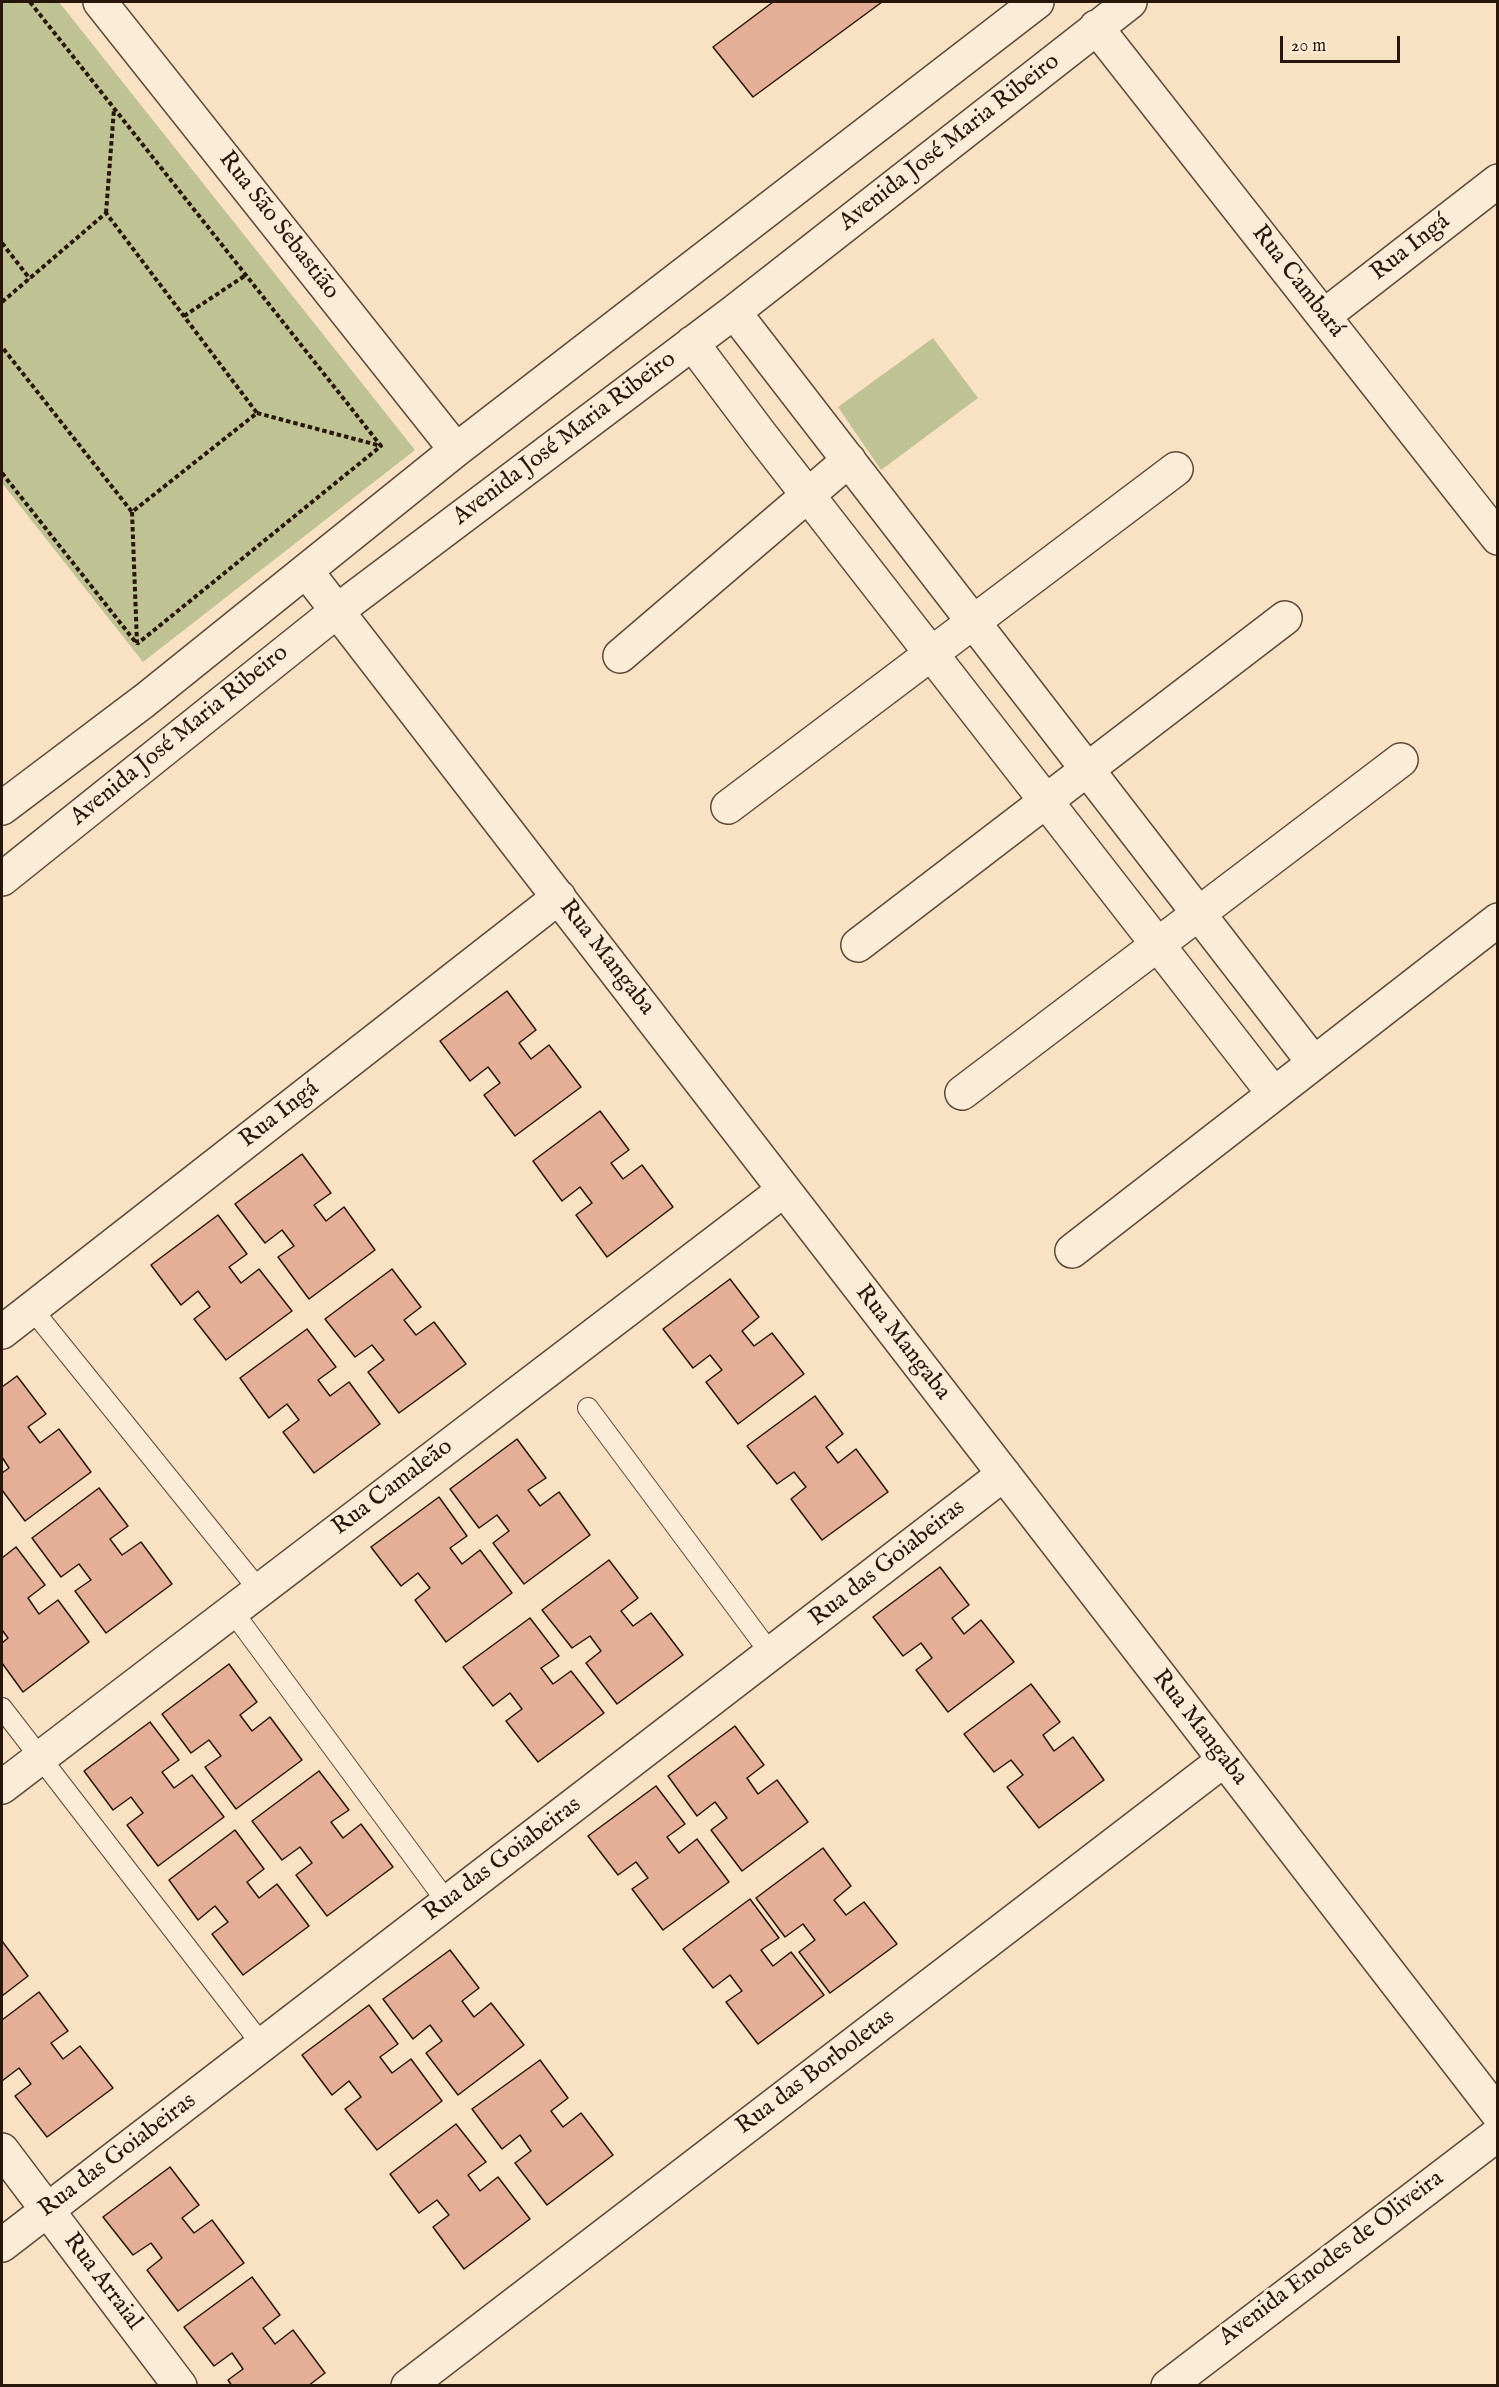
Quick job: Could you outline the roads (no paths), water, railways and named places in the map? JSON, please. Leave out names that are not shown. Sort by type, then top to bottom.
[{"type":"street","name":"Rua São Sebastião","points":[[100,2],[456,450]]},
{"type":"street","name":"Avenida José Maria Ribeiro","points":[[2,808],[144,701],[456,450],[1037,2]]},
{"type":"street","name":"Avenida José Maria Ribeiro","points":[[2,879],[337,611],[734,312],[1130,2]]},
{"type":"street","name":"Rua Cambará","points":[[1096,27],[1497,538]]},
{"type":"street","name":"Rua Ingá","points":[[1324,316],[1497,181]]},
{"type":"street","points":[[734,312],[1314,1063]]},
{"type":"street","points":[[692,343],[1274,1094]]},
{"type":"street","points":[[620,656],[849,460]]},
{"type":"street","points":[[728,807],[1176,469]]},
{"type":"street","name":"Rua Mangaba","points":[[307,572],[1497,2114]]},
{"type":"street","points":[[858,945],[1285,618]]},
{"type":"street","points":[[962,1093],[1401,760]]},
{"type":"street","name":"Rua Ingá","points":[[2,1332],[559,897]]},
{"type":"street","points":[[1071,1251],[1497,921]]},
{"type":"street","name":"Rua Camaleão","points":[[2,1787],[784,1190]]},
{"type":"street","name":"Rua das Goiabeiras","points":[[2,2245],[1004,1474]]},
{"type":"street","name":"Rua das Borboletas","points":[[408,2385],[1224,1760]]},
{"type":"street","name":"Avenida Enodes de Oliveira","points":[[1168,2385],[1497,2134]]},
{"type":"street","name":"Rua Arraial","points":[[2,2150],[180,2385]]},
{"type":"lane","points":[[32,1309],[259,1590]]},
{"type":"lane","points":[[588,1408],[771,1654]]},
{"type":"lane","points":[[233,1612],[447,1902]]},
{"type":"lane","points":[[2,1708],[263,2046]]}]
